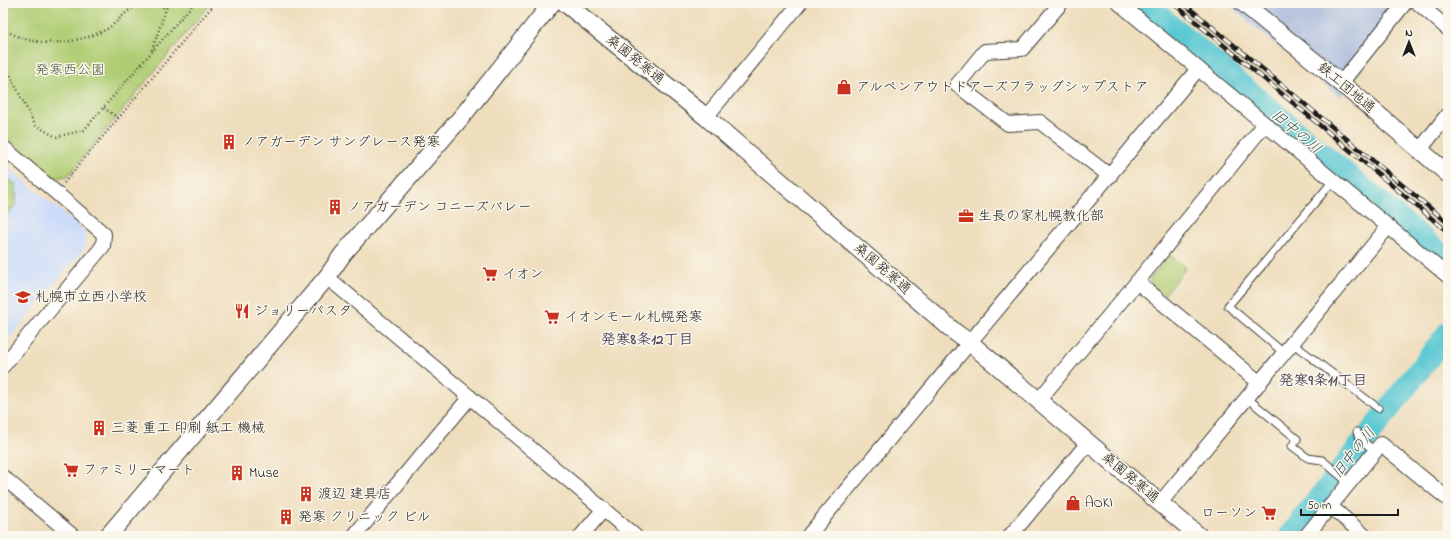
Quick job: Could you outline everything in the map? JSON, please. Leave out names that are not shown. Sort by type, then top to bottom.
[{"type":"street","points":[[108,536],[327,277],[343,254],[464,114],[552,3]]},
{"type":"street","name":"桑園発寒通","points":[[565,3],[706,117],[956,333],[969,342],[1199,536]]},
{"type":"street","points":[[706,117],[800,3]]},
{"type":"street","points":[[1061,3],[1022,49],[985,51],[957,85],[1008,124],[1040,122],[1110,176]]},
{"type":"street","points":[[1119,3],[1448,276]]},
{"type":"street","name":"鉄工団地通","points":[[1243,3],[1341,83],[1419,151],[1448,174]]},
{"type":"street","points":[[1341,83],[1405,3]]},
{"type":"street","points":[[1418,3],[1448,29]]},
{"type":"street","points":[[808,536],[1198,69]]},
{"type":"street","points":[[1419,151],[1448,114]]},
{"type":"street","points":[[1038,401],[1265,124]]},
{"type":"street","points":[[3,147],[104,234],[103,246],[3,366]]},
{"type":"street","points":[[1160,503],[1388,226]]},
{"type":"street","points":[[327,277],[636,536]]},
{"type":"street","points":[[1137,282],[1260,383]]},
{"type":"street","points":[[354,536],[470,396]]},
{"type":"street","points":[[1010,536],[1088,443]]},
{"type":"street","points":[[1306,536],[1330,506],[1346,480],[1371,448],[1381,444],[1448,499]]},
{"type":"street","points":[[3,477],[73,536]]},
{"type":"street","points":[[1330,506],[1365,536]]},
{"type":"street","points":[[581,536],[604,509]]},
{"type":"lane","points":[[1333,181],[1228,306],[1378,408]]},
{"type":"lane","points":[[1247,398],[1298,439],[1292,446],[1308,458],[1322,460],[1346,480]]},
{"type":"lane","points":[[1357,432],[1360,439],[1371,448]]},
{"type":"path","points":[[151,52],[168,3]]},
{"type":"path","points":[[3,61],[35,125],[56,136],[84,130],[194,3]]},
{"type":"path","points":[[61,186],[215,3]]},
{"type":"path","points":[[3,30],[28,40],[45,42],[74,41],[107,29],[130,10],[140,5],[152,4],[166,8]]},
{"type":"path","points":[[104,108],[118,118]]},
{"type":"shaded area","points":[[1226,3],[1415,3],[1340,97]]},
{"type":"shaded area","name":"札幌市立西小学校","points":[[3,163],[86,232],[85,248],[3,346]]},
{"type":"green space","name":"発寒西公園","points":[[3,3],[211,3],[68,176],[55,178],[3,135]]},
{"type":"green space","points":[[3,174],[16,185],[16,204],[3,219]]},
{"type":"green space","points":[[1170,255],[1186,268],[1164,295],[1151,284],[1150,279]]},
{"type":"waterway","name":"旧中の川","points":[[1144,3],[1448,260]]},
{"type":"waterway","name":"旧中の川","points":[[1290,536],[1448,333]]},
{"type":"railway","points":[[1173,3],[1448,232]]},
{"type":"railway","points":[[1183,3],[1448,223]]},
{"type":"place","name":"アルペンアウトドアーズフラッグシップストア","points":[[844,87]]},
{"type":"place","name":"ノアガーデン サングレース発寒","points":[[229,142]]},
{"type":"place","name":"ノアガーデン コニーズバレー","points":[[335,207]]},
{"type":"place","name":"生長の家札幌教化部","points":[[966,216]]},
{"type":"place","name":"イオン","points":[[490,274]]},
{"type":"place","name":"札幌市立西小学校","points":[[23,297]]},
{"type":"place","name":"ジョリーパスタ","points":[[242,311]]},
{"type":"place","name":"イオンモール札幌発寒","points":[[552,317]]},
{"type":"place","name":"三菱 重工 印刷 紙工 機械","points":[[99,428]]},
{"type":"place","name":"ファミリーマート","points":[[71,470]]},
{"type":"place","name":"Muse","points":[[237,473]]},
{"type":"place","name":"渡辺 建具店","points":[[306,494]]},
{"type":"place","name":"AOKI","points":[[1073,503]]},
{"type":"place","name":"ローソン","points":[[1269,513]]},
{"type":"place","name":"発寒 クリニック ビル","points":[[286,517]]},
{"type":"district","name":"発寒8条12丁目","points":[[647,340]]},
{"type":"district","name":"発寒9条11丁目","points":[[1323,381]]}]
